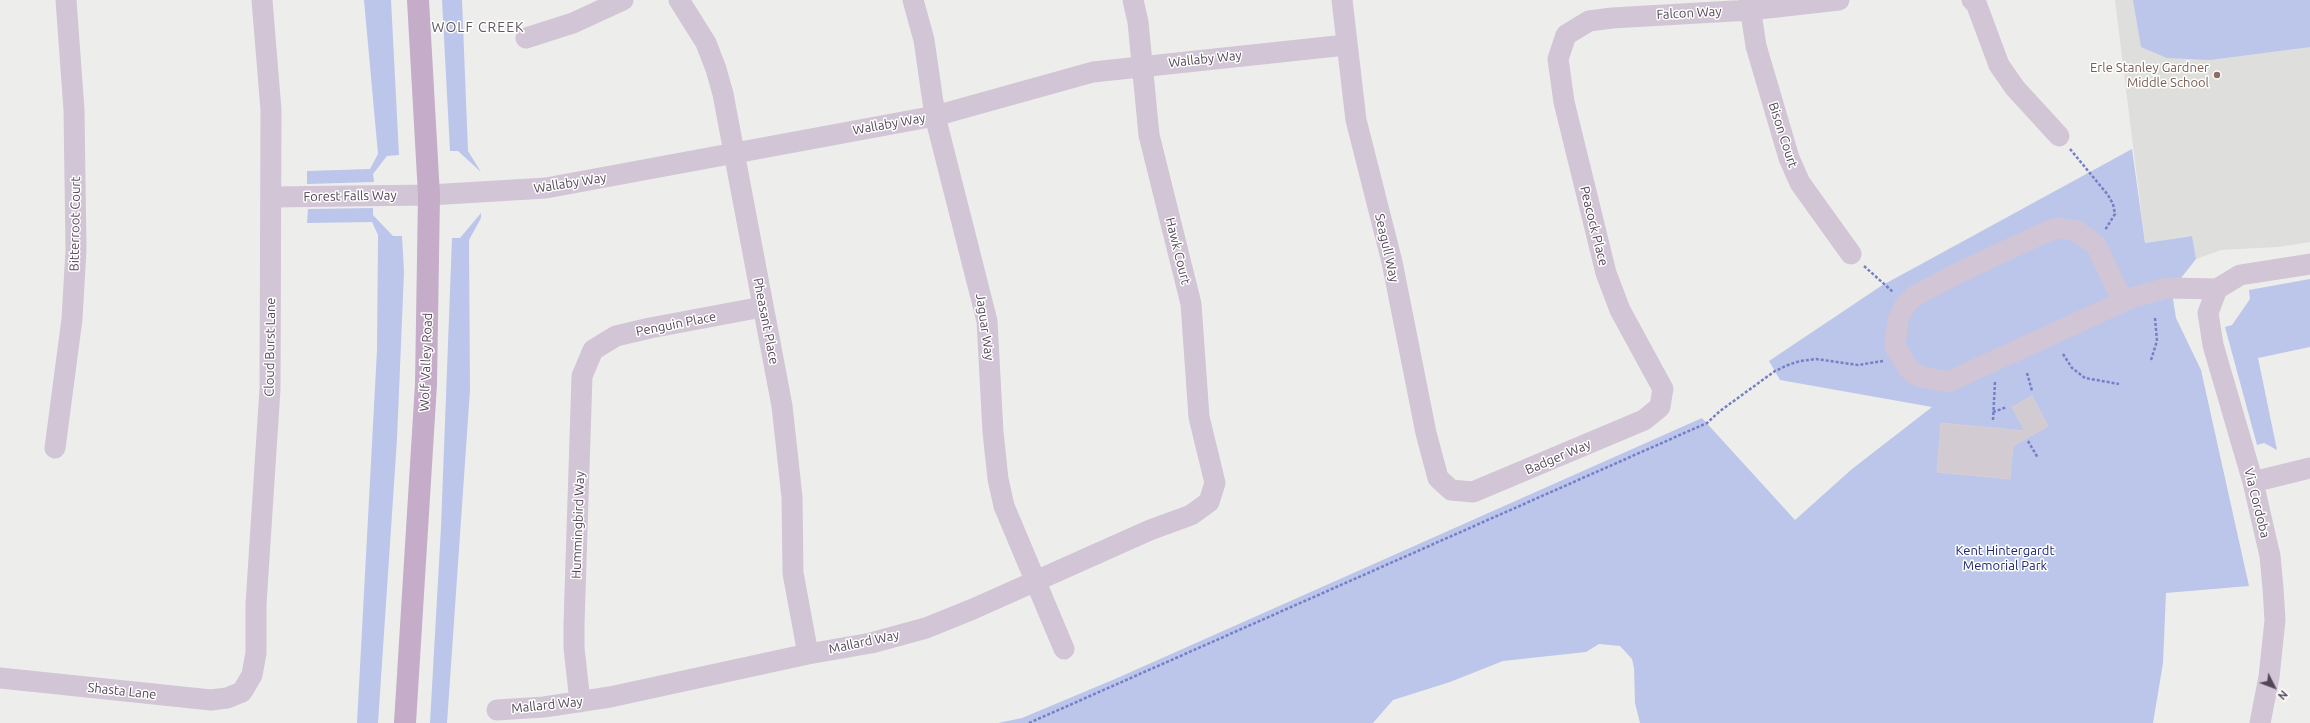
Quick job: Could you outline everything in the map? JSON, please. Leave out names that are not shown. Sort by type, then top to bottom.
[{"type":"main road","name":"Wolf Valley Road","points":[[405,723],[426,384],[429,195],[418,0]]},
{"type":"street","name":"Bitterroot Court","points":[[55,448],[72,319],[76,250],[74,118],[66,0]]},
{"type":"street","name":"Cloud Burst Lane","points":[[242,692],[252,675],[256,653],[256,604],[270,389],[272,197],[271,110],[262,0]]},
{"type":"street","points":[[526,38],[573,23],[623,0]]},
{"type":"street","name":"Pheasant Place","points":[[679,0],[706,43],[716,69],[734,152],[762,307],[782,406],[792,497],[793,573],[808,654]]},
{"type":"street","name":"Jaguar Way","points":[[913,0],[924,40],[935,116],[987,321],[998,479],[1004,506],[1034,581],[1064,649]]},
{"type":"street","name":"Hawk Court","points":[[1133,0],[1138,22],[1141,66],[1149,135],[1192,304],[1199,417],[1215,483],[1209,502]]},
{"type":"street","name":"Seagull Way","points":[[1342,0],[1346,45],[1356,120],[1392,262],[1426,433],[1438,478],[1451,490]]},
{"type":"street","name":"Falcon Way","points":[[1566,35],[1589,21],[1750,5],[1839,0]]},
{"type":"street","points":[[1972,0],[1976,3],[2000,64],[2015,88],[2059,136]]},
{"type":"street","name":"Bison Court","points":[[1750,5],[1756,46],[1788,158],[1800,183],[1851,254]]},
{"type":"street","name":"Peacock Place","points":[[1566,35],[1558,58],[1564,102],[1606,272],[1620,310],[1663,389],[1660,407]]},
{"type":"street","name":"Wallaby Way","points":[[429,195],[546,188],[935,116],[1093,72],[1346,45]]},
{"type":"street","name":"Forest Falls Way","points":[[272,197],[429,195]]},
{"type":"street","points":[[2122,302],[2093,242],[2077,231],[2068,229],[2046,232],[1954,275],[1913,297],[1907,304],[1898,320],[1895,334],[1895,346],[1908,368],[1918,376],[1948,382],[2122,302],[2167,288],[2217,289],[2240,275],[2310,264]]},
{"type":"street","name":"Via Cordoba","points":[[2217,289],[2208,313],[2213,345],[2253,482],[2270,556],[2275,620],[2269,677],[2260,723]]},
{"type":"street","name":"Penguin Place","points":[[593,350],[616,336],[650,328],[762,307]]},
{"type":"street","name":"Hummingbird Way","points":[[580,702],[574,648],[574,624],[582,376],[593,350]]},
{"type":"street","name":"Badger Way","points":[[1451,490],[1473,492],[1644,420],[1660,407]]},
{"type":"street","points":[[2253,482],[2310,468]]},
{"type":"street","name":"Mallard Way","points":[[497,710],[544,707],[580,702],[808,654],[871,643],[926,628],[1150,530],[1191,515],[1209,502]]},
{"type":"street","name":"Shasta Lane","points":[[0,678],[211,700],[227,698],[242,692]]},
{"type":"path","points":[[2059,136],[2108,195],[2113,204],[2115,214],[2110,225],[2093,242]]},
{"type":"path","points":[[1851,254],[1907,304]]},
{"type":"path","points":[[2151,360],[2157,341],[2156,318]]},
{"type":"path","points":[[2063,354],[2072,368],[2085,378],[2119,384]]},
{"type":"path","points":[[1029,723],[1707,423],[1720,410],[1775,372],[1788,365],[1800,360],[1816,359],[1858,365],[1901,358]]},
{"type":"path","points":[[2027,373],[2032,391]]},
{"type":"path","points":[[1993,420],[1995,382]]},
{"type":"path","points":[[1993,412],[2007,407]]},
{"type":"path","points":[[2028,441],[2038,458]]},
{"type":"shaded area","name":"Erle Stanley Gardner Middle School","points":[[2115,0],[2310,0],[2310,242],[2278,247],[2221,250],[2196,259],[2191,236],[2145,243]]},
{"type":"green space","points":[[364,0],[391,0],[399,155],[387,156],[373,174],[374,182],[307,184],[307,171],[370,169],[378,154]]},
{"type":"green space","points":[[442,0],[462,0],[468,151],[481,172],[458,151],[450,151]]},
{"type":"green space","points":[[2133,0],[2310,0],[2310,47],[2210,60],[2167,58],[2141,47]]},
{"type":"green space","name":"Kent Hintergardt Memorial Park","points":[[2132,149],[2145,243],[2192,236],[2196,259],[2181,278],[2176,288],[2173,299],[2176,318],[2201,370],[2249,586],[2166,593],[2163,663],[2153,723],[1640,723],[1635,703],[1634,668],[1632,659],[1620,646],[1599,644],[1586,652],[1503,661],[1450,682],[1393,700],[1373,723],[998,723],[1022,718],[1115,679],[1702,418],[1795,520],[1852,469],[1932,407],[1780,380],[1769,361],[1881,286]]},
{"type":"green space","points":[[373,208],[373,215],[393,236],[402,236],[404,272],[397,439],[378,723],[357,723],[377,350],[378,235],[372,222],[307,223],[308,209]]},
{"type":"green space","points":[[481,213],[481,218],[469,240],[470,390],[447,723],[430,723],[441,527],[452,238],[460,238]]},
{"type":"green space","points":[[2310,279],[2310,347],[2258,358],[2277,450],[2264,443],[2257,445],[2225,327],[2232,325],[2250,299],[2249,290]]},
{"type":"building","points":[[2032,396],[2048,426],[2013,446],[2010,479],[1937,472],[1941,423],[2025,431],[2012,407]]},
{"type":"place","name":"Erle Stanley Gardner Middle School","points":[[2217,75]]},
{"type":"district","name":"WOLF CREEK","points":[[478,27]]}]
